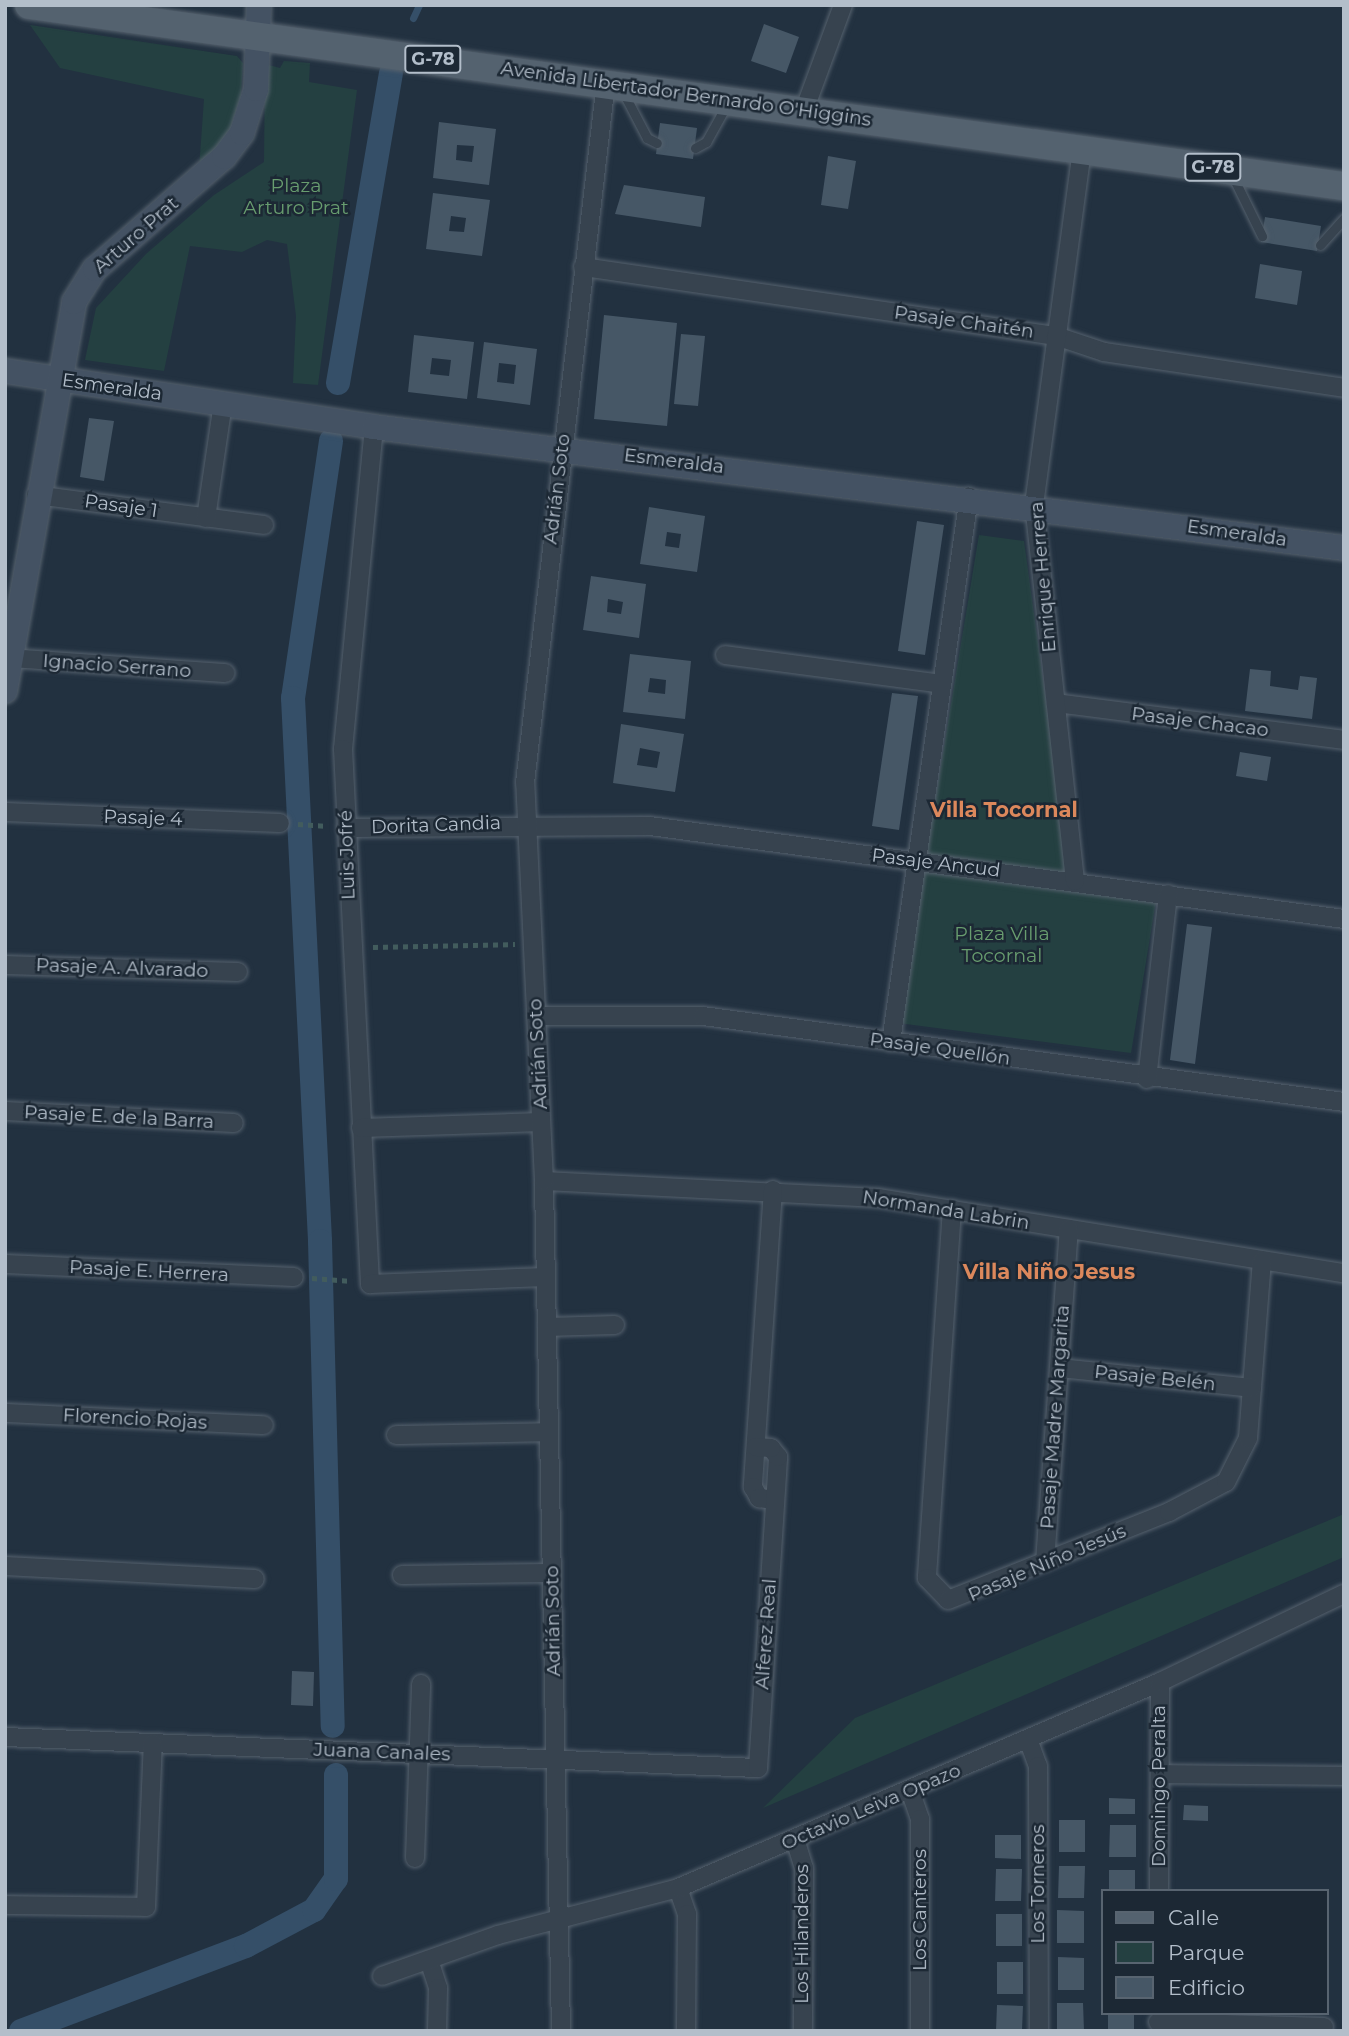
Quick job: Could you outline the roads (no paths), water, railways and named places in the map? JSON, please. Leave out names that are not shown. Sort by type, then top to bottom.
[{"type":"main road","name":"Avenida Libertador Bernardo O'Higgins","points":[[29,5],[613,83],[1344,186]]},
{"type":"main road","name":"Arturo Prat","points":[[5,691],[36,495],[74,302],[86,279],[224,158],[242,133],[256,89],[260,5]]},
{"type":"main road","name":"Esmeralda","points":[[5,371],[374,427],[1034,505],[1344,548]]},
{"type":"street","points":[[804,111],[843,5]]},
{"type":"street","name":"Adrián Soto","points":[[561,2031],[544,1181],[526,823],[528,729],[583,267],[613,83]]},
{"type":"street","name":"Enrique Herrera","points":[[1075,881],[1034,505],[1082,149]]},
{"type":"street","name":"Pasaje Chaitén","points":[[583,267],[1056,336],[1104,352],[1344,388]]},
{"type":"street","points":[[206,518],[223,403]]},
{"type":"street","name":"Luis Jofré","points":[[374,427],[346,687],[346,828],[370,1284],[546,1277]]},
{"type":"street","name":"Pasaje 1","points":[[36,495],[264,525]]},
{"type":"street","points":[[891,1042],[969,498]]},
{"type":"street","points":[[725,656],[942,684]]},
{"type":"street","name":"Ignacio Serrano","points":[[10,658],[225,673]]},
{"type":"street","name":"Pasaje Chacao","points":[[1056,704],[1344,740]]},
{"type":"street","name":"Pasaje 4","points":[[5,812],[287,823]]},
{"type":"street","name":"Dorita Candia","points":[[346,828],[526,823]]},
{"type":"street","name":"Pasaje Ancud","points":[[526,823],[650,826],[1344,919]]},
{"type":"street","points":[[1147,1079],[1168,894]]},
{"type":"street","name":"Pasaje A. Alvarado","points":[[5,965],[238,972]]},
{"type":"street","name":"Pasaje Quellón","points":[[536,1016],[704,1016],[1147,1079],[1344,1102]]},
{"type":"street","name":"Pasaje E. de la Barra","points":[[5,1111],[234,1123]]},
{"type":"street","points":[[361,1128],[541,1122]]},
{"type":"street","name":"Normanda Labrin","points":[[544,1181],[773,1190],[953,1209],[1344,1273]]},
{"type":"street","name":"Alferez Real","points":[[758,1768],[777,1453],[756,1447],[773,1190]]},
{"type":"street","name":"Pasaje Niño Jesús","points":[[953,1209],[927,1578],[935,1593],[955,1601],[1226,1482],[1246,1450],[1262,1261]]},
{"type":"street","name":"Pasaje Madre Margarita","points":[[1045,1562],[1069,1229]]},
{"type":"street","name":"Pasaje E. Herrera","points":[[5,1264],[302,1278]]},
{"type":"street","points":[[547,1327],[615,1325]]},
{"type":"street","name":"Pasaje Belén","points":[[1059,1368],[1252,1388]]},
{"type":"street","name":"Florencio Rojas","points":[[5,1413],[264,1424]]},
{"type":"street","points":[[396,1435],[549,1433]]},
{"type":"street","points":[[5,1566],[255,1578]]},
{"type":"street","points":[[402,1575],[552,1573]]},
{"type":"street","name":"Octavio Leiva Opazo","points":[[382,1976],[559,1920],[678,1888],[1160,1682],[1344,1594]]},
{"type":"street","name":"Domingo Peralta","points":[[1159,1889],[1160,1682]]},
{"type":"street","points":[[415,1858],[421,1684]]},
{"type":"street","name":"Juana Canales","points":[[5,1737],[758,1768]]},
{"type":"street","name":"Los Torneros","points":[[1028,1739],[1038,1766],[1039,2031]]},
{"type":"street","points":[[5,1905],[146,1907],[153,1743]]},
{"type":"street","points":[[1160,1774],[1344,1776]]},
{"type":"street","name":"Los Canteros","points":[[910,1790],[920,1819],[920,2031]]},
{"type":"street","name":"Los Hilanderos","points":[[794,1839],[804,1868],[803,2031]]},
{"type":"street","points":[[678,1888],[687,1914],[687,2031]]},
{"type":"street","points":[[429,1960],[438,1988],[437,2031]]},
{"type":"street","points":[[1158,2022],[1324,2027]]},
{"type":"lane","points":[[613,83],[647,138],[657,144]]},
{"type":"lane","points":[[695,148],[706,142],[729,100]]},
{"type":"lane","points":[[1229,169],[1262,236]]},
{"type":"lane","points":[[1320,245],[1344,218]]},
{"type":"waterway","points":[[413,18],[419,5]]},
{"type":"waterway","points":[[338,383],[391,74]]},
{"type":"waterway","points":[[331,441],[293,698],[320,1241],[333,1726]]},
{"type":"waterway","points":[[21,2031],[246,1946],[314,1910],[336,1879],[336,1775]]},
{"type":"district","name":"Villa Tocornal","points":[[1004,810]]},
{"type":"district","name":"Villa Niño Jesus","points":[[1049,1272]]},
{"type":"park label","name":"Plaza Arturo Prat","points":[[296,197]]},
{"type":"park label","name":"Plaza Villa Tocornal","points":[[1002,945]]}]
